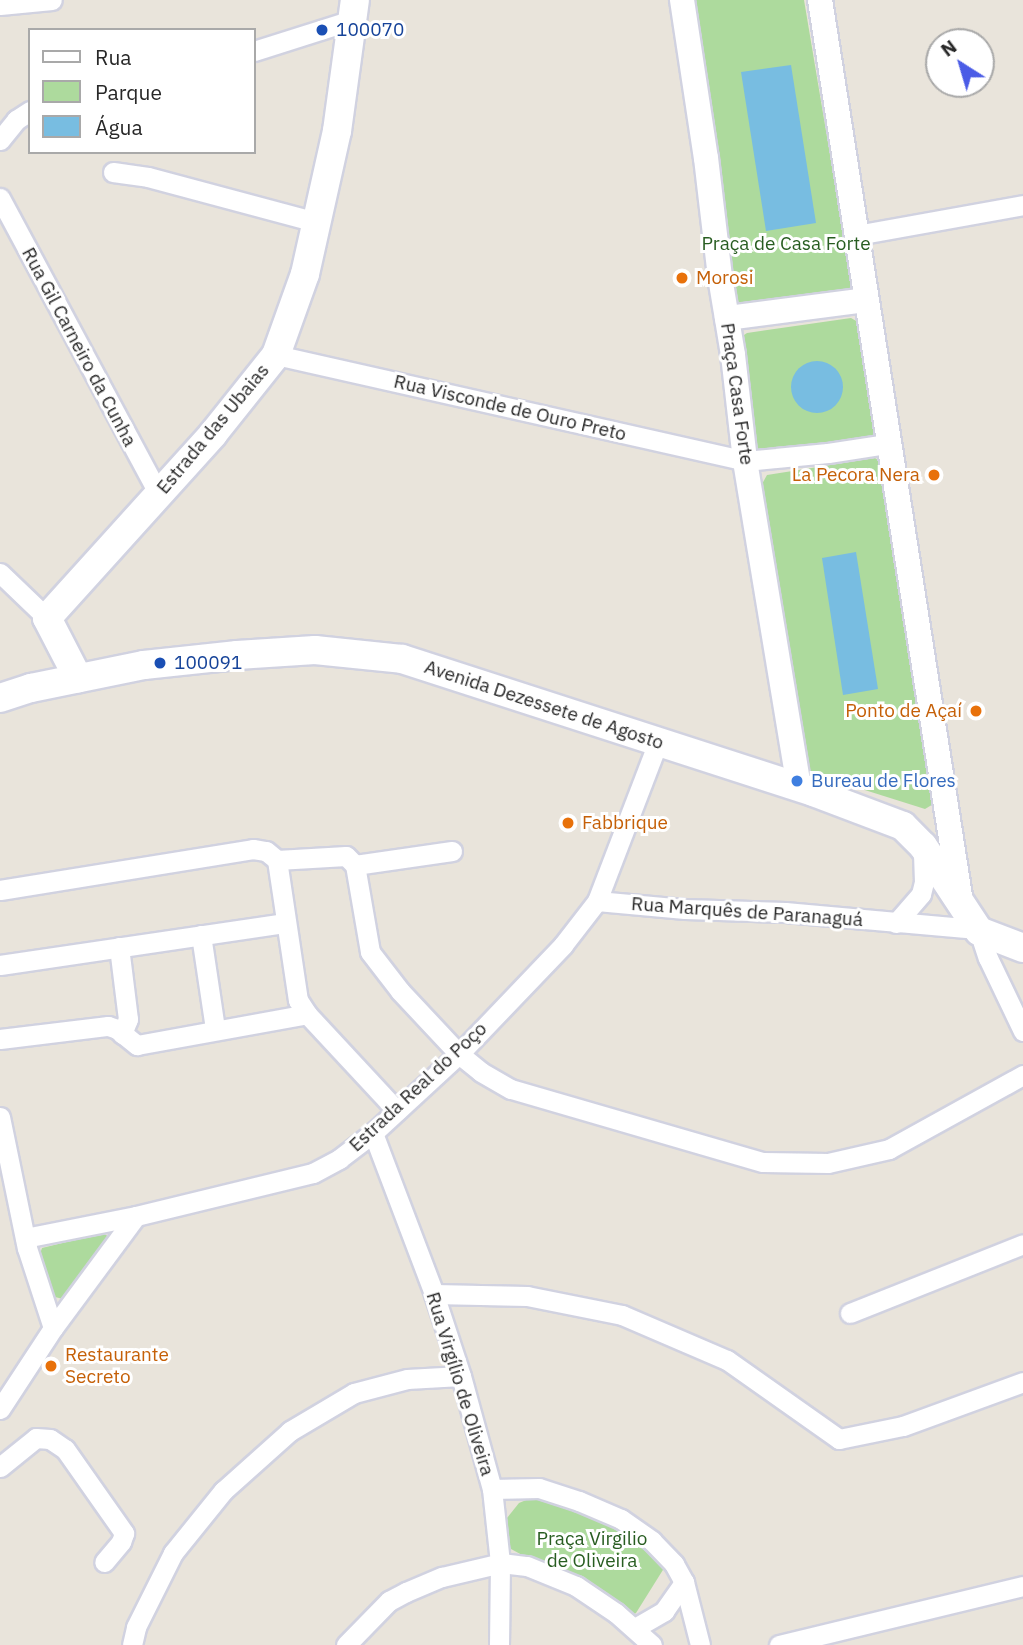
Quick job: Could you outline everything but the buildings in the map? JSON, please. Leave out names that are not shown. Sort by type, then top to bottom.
[{"type":"main road","name":"Estrada das Ubaias","points":[[47,618],[213,434],[276,355],[305,274],[337,131],[353,10]]},
{"type":"main road","points":[[47,618],[78,678]]},
{"type":"main road","points":[[46,684],[47,618]]},
{"type":"main road","name":"Avenida Dezessete de Agosto","points":[[0,698],[46,684],[144,665],[237,655],[315,650],[402,659],[799,788],[903,826],[923,846],[973,922]]},
{"type":"main road","points":[[973,922],[1023,948]]},
{"type":"street","points":[[0,5],[52,0]]},
{"type":"street","name":"Praça Casa Forte","points":[[682,0],[745,461],[799,788]]},
{"type":"street","points":[[820,0],[887,444],[973,922],[1000,987],[1023,1031]]},
{"type":"street","points":[[256,50],[353,10]]},
{"type":"street","points":[[0,140],[16,120],[28,112]]},
{"type":"street","points":[[113,172],[148,177],[316,222]]},
{"type":"street","name":"Rua Gil Carneiro da Cunha","points":[[0,198],[159,495]]},
{"type":"street","points":[[857,235],[1023,205]]},
{"type":"street","points":[[727,318],[864,300]]},
{"type":"street","name":"Rua Visconde de Ouro Preto","points":[[276,355],[745,461]]},
{"type":"street","points":[[745,461],[887,444]]},
{"type":"street","points":[[0,573],[47,618]]},
{"type":"street","name":"Estrada Real do Poço","points":[[25,1238],[136,1216],[313,1173],[340,1159],[373,1133],[459,1054],[564,945],[597,901],[657,742]]},
{"type":"street","points":[[897,923],[920,894],[924,882],[923,846]]},
{"type":"street","points":[[0,890],[253,849],[266,851],[277,860],[343,856],[350,858],[355,865],[370,952],[400,991],[459,1054],[481,1072],[511,1088],[762,1163],[828,1163],[889,1149],[1023,1075]]},
{"type":"street","points":[[355,865],[452,851]]},
{"type":"street","points":[[277,860],[284,923],[298,1000],[307,1014],[397,1111]]},
{"type":"street","name":"Rua Marquês de Paranaguá","points":[[597,901],[685,909],[785,912],[897,923],[973,922]]},
{"type":"street","points":[[0,965],[284,923]]},
{"type":"street","points":[[201,934],[215,1029]]},
{"type":"street","points":[[119,947],[128,1019],[122,1034]]},
{"type":"street","points":[[0,1039],[108,1026],[137,1045],[307,1014]]},
{"type":"street","points":[[0,1117],[7,1185],[53,1328]]},
{"type":"street","name":"Rua Virgílio de Oliveira","points":[[373,1133],[434,1294],[461,1376],[492,1489],[500,1563],[499,1645]]},
{"type":"street","points":[[0,1409],[53,1328],[136,1216]]},
{"type":"street","points":[[849,1313],[1023,1244]]},
{"type":"street","points":[[434,1294],[527,1296],[622,1315],[727,1360],[827,1434],[839,1439],[852,1439],[902,1426],[1023,1382]]},
{"type":"street","points":[[132,1645],[136,1627],[173,1553],[223,1491],[290,1432],[354,1393],[407,1379],[461,1376]]},
{"type":"street","points":[[0,1467],[36,1438],[50,1439],[65,1449],[124,1533],[121,1542],[104,1563]]},
{"type":"street","points":[[492,1489],[539,1489],[579,1501],[621,1519],[652,1541],[674,1564],[684,1582],[700,1645]]},
{"type":"street","points":[[346,1645],[389,1601],[442,1577],[500,1563],[527,1566],[565,1581],[597,1599],[635,1628],[652,1645]]},
{"type":"street","points":[[635,1628],[664,1611],[684,1582]]},
{"type":"street","points":[[779,1645],[1023,1586]]},
{"type":"green space","name":"Praça de Casa Forte","points":[[691,0],[804,0],[853,292],[737,311]]},
{"type":"green space","points":[[851,318],[858,322],[876,433],[874,437],[758,452],[741,337],[747,333]]},
{"type":"green space","points":[[875,458],[881,462],[935,803],[925,809],[814,774],[808,771],[801,760],[762,484],[767,475]]},
{"type":"green space","points":[[103,1233],[109,1237],[63,1299],[55,1297],[40,1254],[42,1248]]},
{"type":"green space","name":"Praça Virgilio de Oliveira","points":[[531,1498],[547,1500],[603,1519],[639,1541],[666,1565],[636,1613],[633,1615],[511,1549],[507,1542],[507,1518],[519,1503]]},
{"type":"water","points":[[791,65],[816,223],[766,231],[741,72]]},
{"type":"water","points":[[817,361],[827,363],[835,369],[841,377],[841,397],[835,405],[827,411],[817,413],[807,411],[799,405],[793,397],[791,387],[793,377],[799,369],[807,363]]},
{"type":"water","points":[[856,552],[878,689],[843,695],[822,558]]},
{"type":"place","name":"100070","points":[[322,30]]},
{"type":"place","name":"Morosi","points":[[682,278]]},
{"type":"place","name":"La Pecora Nera","points":[[934,475]]},
{"type":"place","name":"100091","points":[[160,663]]},
{"type":"place","name":"Ponto de Açaí","points":[[976,711]]},
{"type":"place","name":"Bureau de Flores","points":[[797,781]]},
{"type":"place","name":"Fabbrique","points":[[568,823]]},
{"type":"place","name":"Restaurante Secreto","points":[[51,1366]]}]
